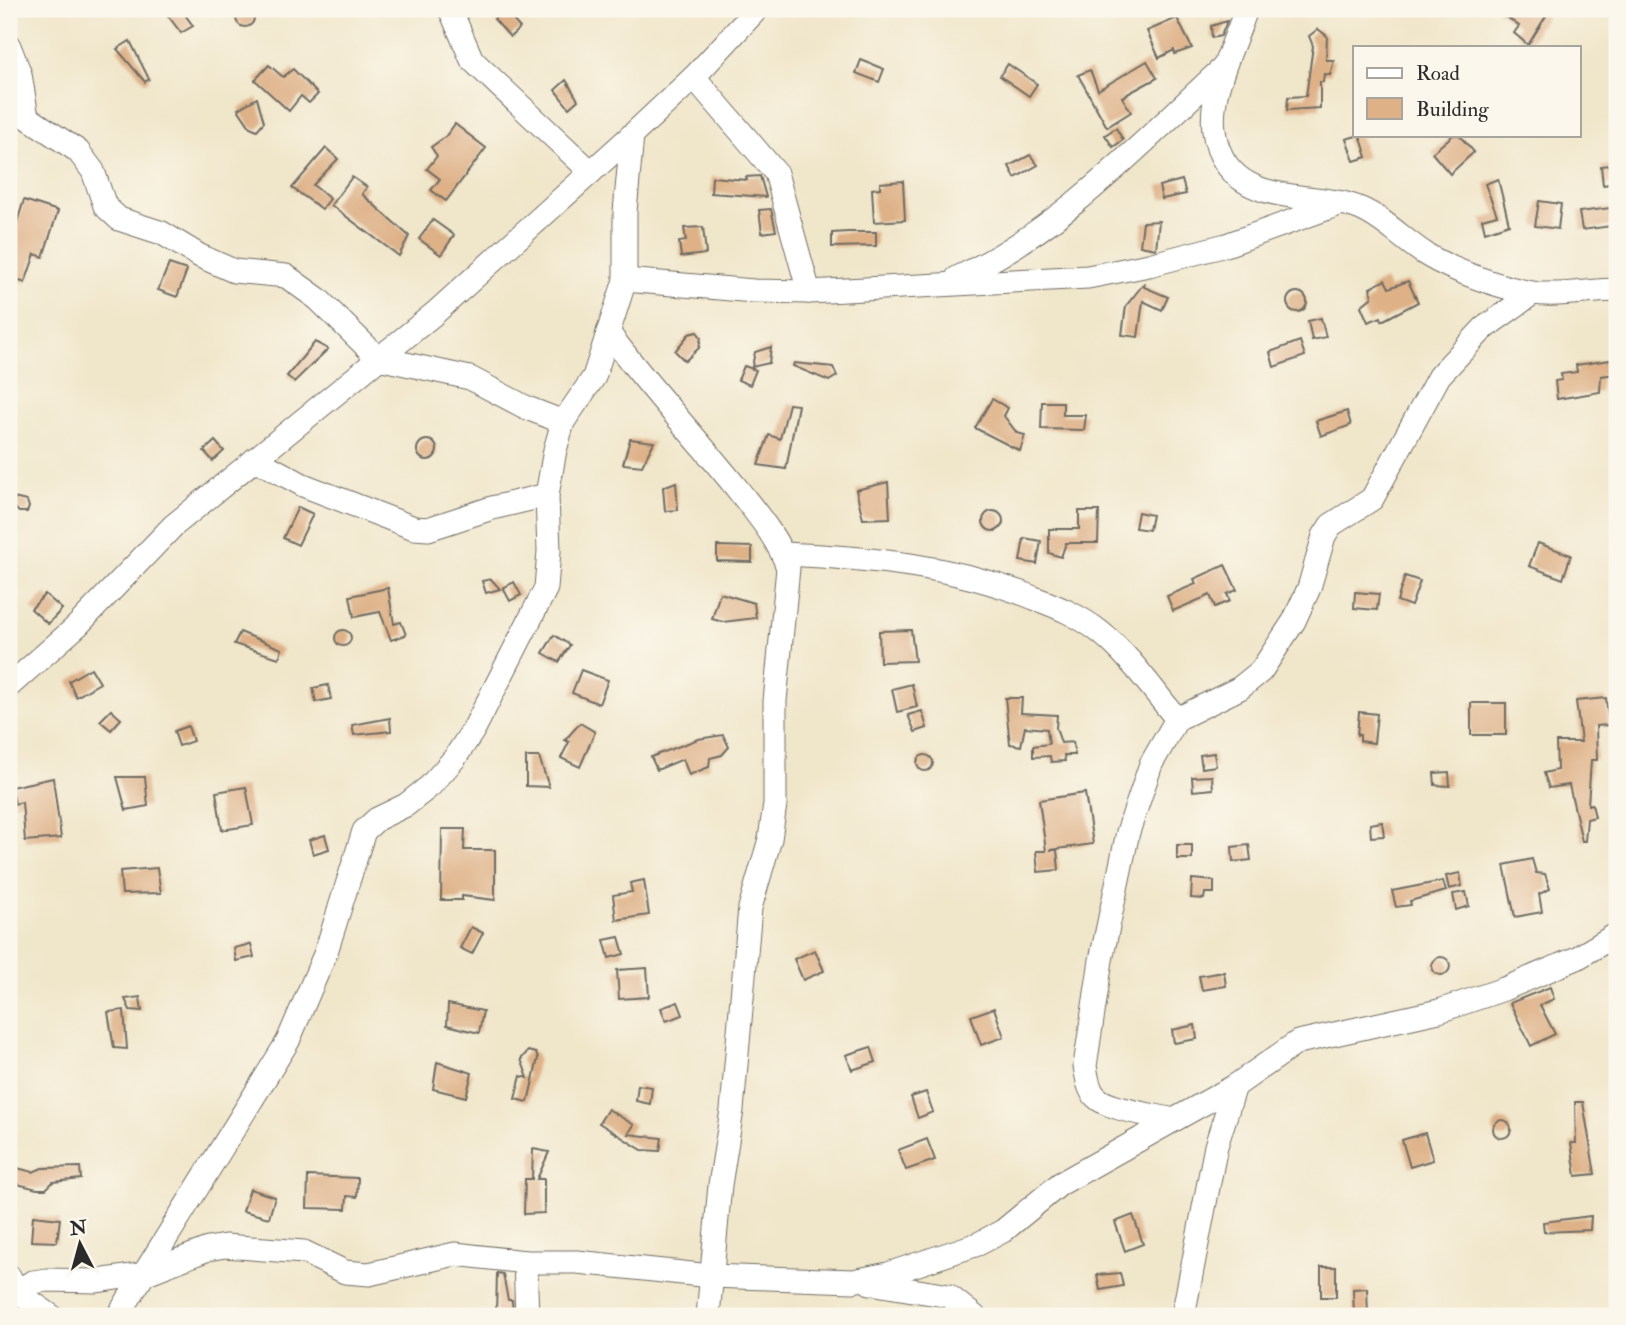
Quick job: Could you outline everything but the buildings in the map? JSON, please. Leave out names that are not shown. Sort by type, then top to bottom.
[{"type":"street","points":[[450,9],[472,60],[591,172]]},
{"type":"street","points":[[9,686],[77,626],[173,526],[435,313],[632,135],[694,77],[757,9]]},
{"type":"street","points":[[1246,9],[1223,68],[1215,102],[1215,135],[1221,156],[1233,174],[1276,194],[1342,203],[1381,221],[1426,255],[1449,267],[1533,293],[1617,290]]},
{"type":"street","points":[[9,46],[20,74],[27,117],[78,151],[93,171],[105,206],[120,219],[162,233],[225,268],[286,276],[318,299],[378,358],[470,378],[527,408],[563,422]]},
{"type":"street","points":[[944,284],[1005,253],[1065,213],[1223,68]]},
{"type":"street","points":[[694,77],[776,173],[809,292]]},
{"type":"street","points":[[118,1316],[288,1041],[326,952],[364,831],[377,819],[406,805],[430,786],[454,759],[474,729],[537,611],[547,588],[547,495],[563,422],[594,377],[625,280],[624,219],[632,135]]},
{"type":"street","points":[[625,280],[754,291],[809,292],[1088,277],[1226,245],[1342,203]]},
{"type":"street","points":[[1174,1120],[1112,1106],[1096,1097],[1084,1066],[1101,960],[1128,832],[1152,764],[1177,719],[1240,688],[1261,671],[1294,621],[1309,589],[1324,536],[1331,525],[1372,499],[1439,376],[1484,328],[1533,293]]},
{"type":"street","points":[[608,332],[638,373],[746,500],[784,554],[788,578],[775,701],[775,804],[770,839],[750,908],[732,1110],[708,1316]]},
{"type":"street","points":[[255,459],[303,485],[414,528],[428,529],[492,508],[547,495]]},
{"type":"street","points":[[784,554],[876,559],[934,567],[976,577],[1074,614],[1123,652],[1177,719]]},
{"type":"street","points":[[853,1281],[888,1274],[978,1244],[1003,1231],[1060,1184],[1235,1086],[1298,1042],[1439,1011],[1504,989],[1577,958],[1617,934]]},
{"type":"street","points":[[1183,1316],[1213,1157],[1235,1086]]},
{"type":"street","points":[[11,1287],[47,1279],[97,1281],[144,1274],[208,1249],[225,1246],[304,1252],[345,1272],[369,1274],[455,1254],[525,1262],[577,1262],[711,1276],[853,1281],[949,1296],[962,1312]]},
{"type":"street","points":[[525,1262],[527,1316]]},
{"type":"street","points":[[11,1287],[51,1316]]}]
